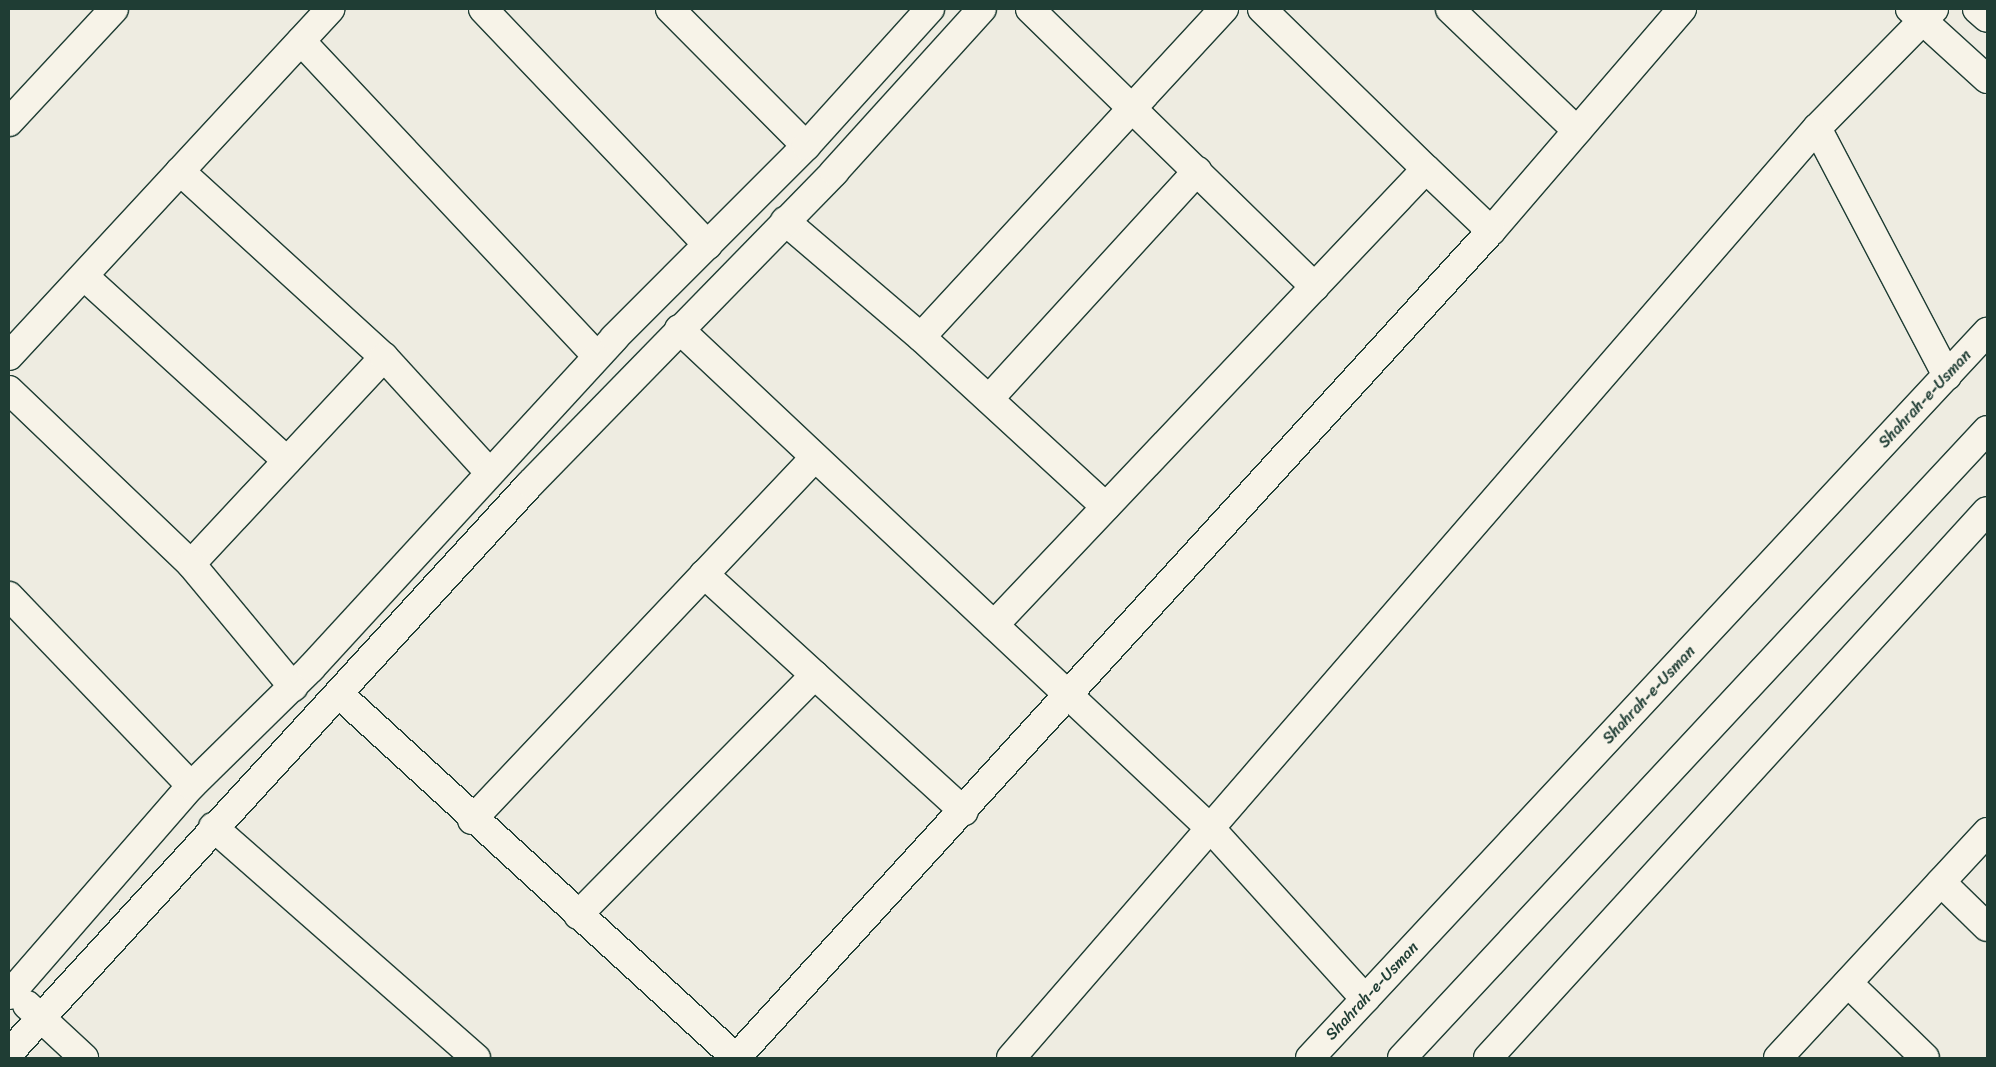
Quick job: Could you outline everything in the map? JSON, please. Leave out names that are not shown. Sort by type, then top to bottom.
[{"type":"street","points":[[9,122],[114,9]]},
{"type":"street","points":[[9,356],[85,277],[330,9]]},
{"type":"street","points":[[483,9],[708,244]]},
{"type":"street","points":[[670,9],[806,146]]},
{"type":"street","points":[[9,1053],[213,827],[339,694],[536,477],[785,221],[982,9]]},
{"type":"street","points":[[1030,9],[1315,286]]},
{"type":"street","points":[[921,337],[1134,110],[1224,9]]},
{"type":"street","points":[[1262,9],[1491,231]]},
{"type":"street","points":[[1450,9],[1577,131]]},
{"type":"street","points":[[339,694],[472,820],[736,1058],[1070,696],[1491,231],[1682,9]]},
{"type":"street","points":[[1978,9],[1987,18]]},
{"type":"street","points":[[84,1058],[10,990],[191,786],[293,687],[598,356],[806,146],[918,13]]},
{"type":"street","points":[[1010,1058],[1212,830],[1817,128],[1922,13],[1987,79]]},
{"type":"street","points":[[300,41],[598,356]]},
{"type":"street","points":[[1817,128],[1947,376]]},
{"type":"street","points":[[994,625],[1426,169]]},
{"type":"street","points":[[180,171],[384,357],[490,472]]},
{"type":"street","points":[[989,399],[1197,172]]},
{"type":"street","points":[[785,221],[921,337],[1106,506]]},
{"type":"street","points":[[85,277],[287,461]]},
{"type":"street","points":[[680,329],[1212,830],[1364,999]]},
{"type":"street","name":"Shahrah-e-Usman","points":[[1310,1058],[1987,332]]},
{"type":"street","points":[[190,564],[384,357]]},
{"type":"street","points":[[9,390],[190,564],[293,687]]},
{"type":"street","points":[[1402,1058],[1987,430]]},
{"type":"street","points":[[472,820],[815,457]]},
{"type":"street","points":[[1492,1057],[1987,511]]},
{"type":"street","points":[[704,574],[964,811]]},
{"type":"street","points":[[9,596],[191,786]]},
{"type":"street","points":[[578,915],[815,675]]},
{"type":"street","points":[[213,827],[476,1058]]},
{"type":"street","points":[[1778,1058],[1987,832]]},
{"type":"street","points":[[1941,882],[1987,927]]},
{"type":"street","points":[[1848,983],[1925,1058]]}]
